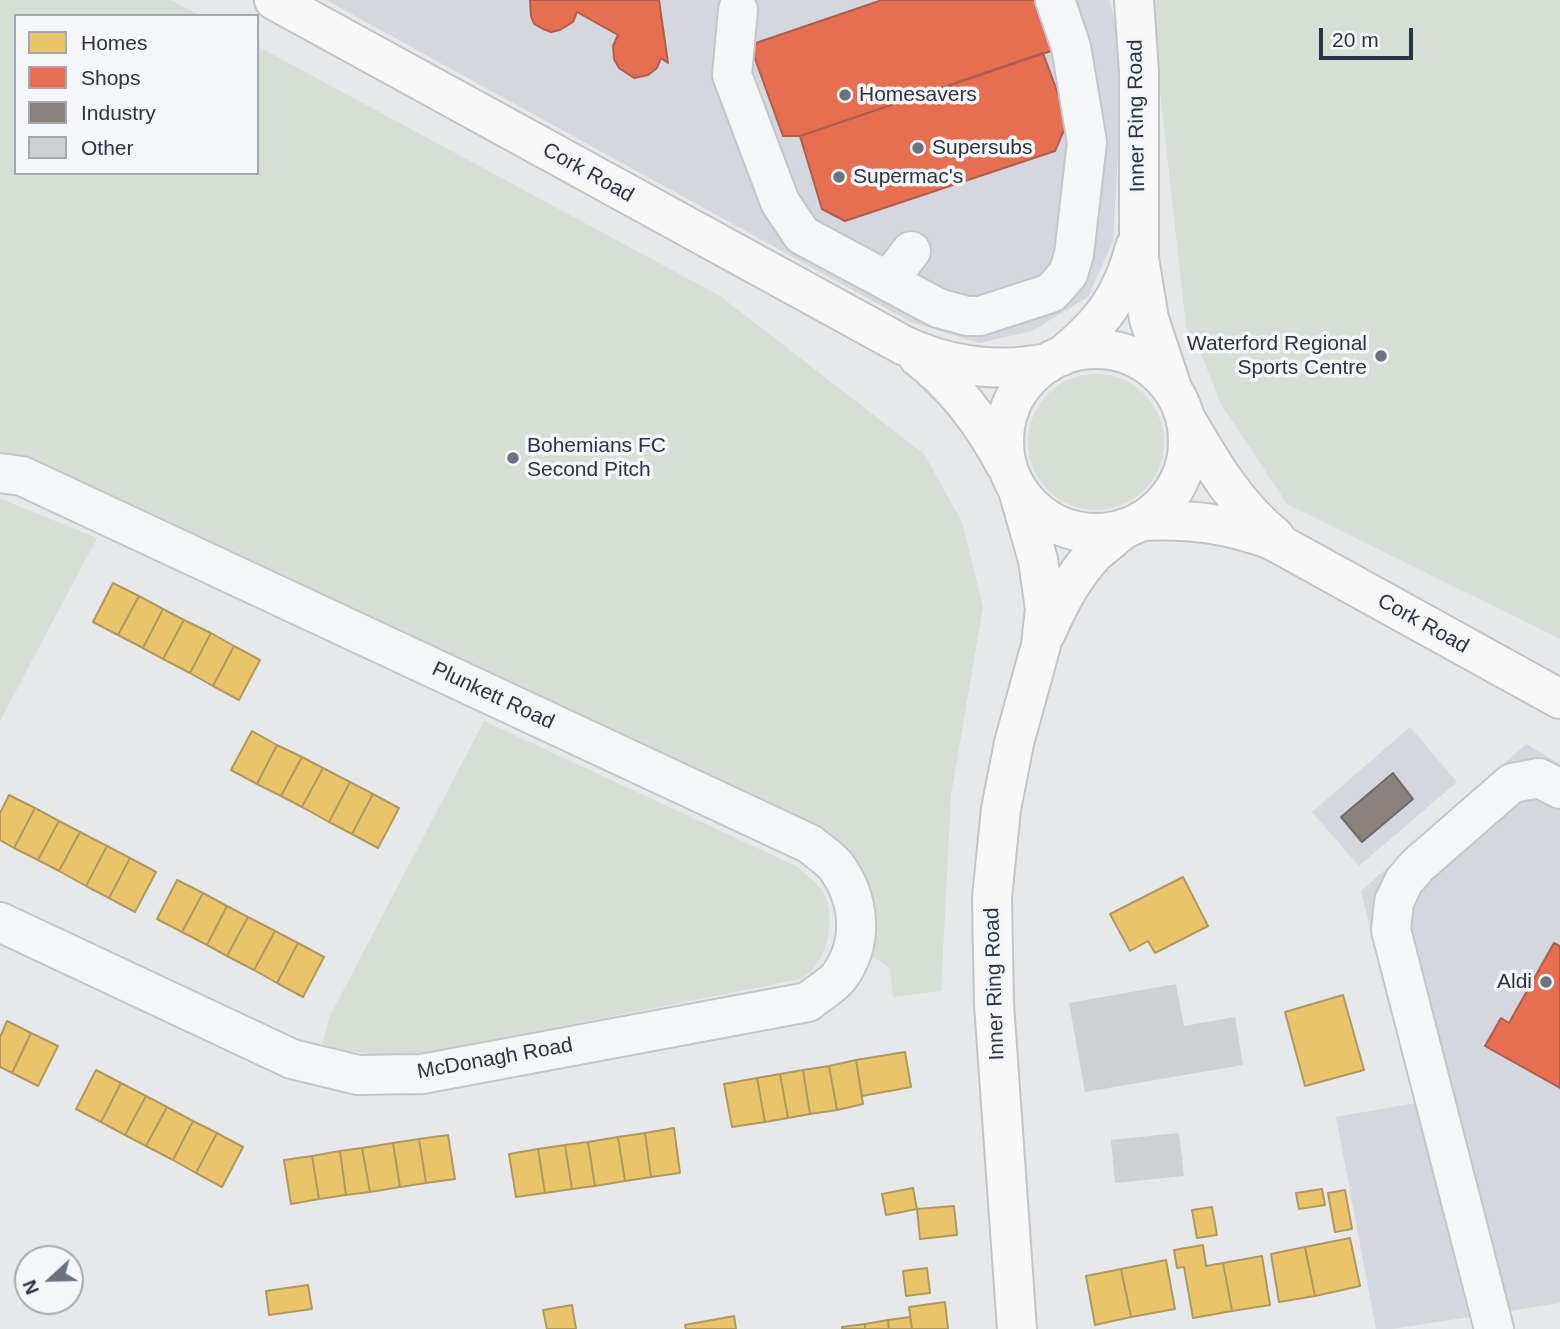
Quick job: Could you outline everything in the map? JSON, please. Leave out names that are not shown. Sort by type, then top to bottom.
[{"type":"main road","name":"Cork Road","points":[[274,0],[903,345]]},
{"type":"main road","name":"Inner Ring Road","points":[[1134,0],[1139,110],[1137,232],[1144,299],[1179,404]]},
{"type":"main road","name":"Inner Ring Road","points":[[1055,359],[1095,327],[1118,296],[1137,232]]},
{"type":"main road","points":[[903,345],[933,358],[978,368],[1012,368],[1093,349],[1113,350],[1132,356],[1164,379],[1210,463],[1233,495],[1258,522],[1287,547]]},
{"type":"main road","points":[[903,345],[935,371],[969,407],[1029,505],[1060,526],[1097,534],[1173,519],[1204,522],[1249,532],[1287,547]]},
{"type":"main road","points":[[1013,481],[1004,454],[1007,417],[1013,400],[1024,383],[1055,359]]},
{"type":"main road","points":[[1133,525],[1163,504],[1175,489],[1183,471],[1188,452],[1179,404]]},
{"type":"main road","name":"Inner Ring Road","points":[[1013,481],[1042,578],[1045,609],[1041,645],[1007,774],[996,841],[992,898],[994,1004],[1017,1329]]},
{"type":"main road","name":"Inner Ring Road","points":[[1041,645],[1063,598],[1085,565],[1102,546],[1133,525]]},
{"type":"main road","name":"Cork Road","points":[[1287,547],[1560,699]]},
{"type":"street","points":[[738,10],[732,75],[780,202],[802,235],[937,308],[967,316],[980,316],[1051,293],[1068,274],[1074,254],[1087,142],[1070,47],[1055,0]]},
{"type":"street","points":[[888,281],[911,251]]},
{"type":"street","name":"Plunkett Road","points":[[0,472],[22,476],[810,844],[833,863],[849,887],[857,918],[853,949],[837,978],[808,1002]]},
{"type":"street","points":[[1494,1329],[1391,930],[1394,902],[1404,881],[1418,865],[1512,783],[1539,778],[1560,789]]},
{"type":"street","name":"McDonagh Road","points":[[0,922],[292,1059],[358,1075],[422,1074],[808,1002]]},
{"type":"shaded area","points":[[0,0],[171,0],[197,14],[14,14],[14,175],[259,175],[259,47],[720,296],[924,454],[962,522],[983,607],[951,795],[941,991],[893,997],[890,968],[866,952],[819,830],[0,452]]},
{"type":"shaded area","points":[[326,0],[1109,0],[1124,53],[1113,241],[1088,297],[1032,331],[979,343],[911,322]]},
{"type":"shaded area","name":"Waterford Regional Sports Centre","points":[[1150,0],[1560,0],[1560,639],[1287,504],[1221,404],[1202,356],[1186,327]]},
{"type":"shaded area","points":[[1096,374],[1122,379],[1144,394],[1159,416],[1164,442],[1159,468],[1144,490],[1122,505],[1096,510],[1070,505],[1048,490],[1033,468],[1028,442],[1033,416],[1048,394],[1070,379]]},
{"type":"shaded area","points":[[0,500],[97,538],[0,721]]},
{"type":"shaded area","points":[[484,721],[798,867],[819,887],[828,904],[827,940],[819,962],[803,977],[792,980],[420,1054],[382,1056],[322,1047],[329,1018]]},
{"type":"shaded area","points":[[1410,727],[1457,782],[1359,866],[1312,812]]},
{"type":"shaded area","points":[[1526,744],[1560,764],[1560,1303],[1392,1329],[1376,1329],[1336,1117],[1415,1103],[1361,891]]},
{"type":"building: Homes","points":[[113,583],[139,596],[118,635],[93,622]]},
{"type":"building: Homes","points":[[139,596],[163,609],[143,648],[118,635]]},
{"type":"building: Homes","points":[[163,609],[184,620],[163,659],[143,648]]},
{"type":"building: Homes","points":[[184,620],[211,633],[190,673],[163,659]]},
{"type":"building: Homes","points":[[211,633],[234,646],[213,686],[190,673]]},
{"type":"building: Homes","points":[[234,646],[260,660],[239,700],[213,686]]},
{"type":"building: Homes","points":[[252,731],[277,745],[257,784],[231,770]]},
{"type":"building: Homes","points":[[277,745],[302,757],[281,796],[257,784]]},
{"type":"building: Homes","points":[[302,757],[323,768],[302,807],[281,796]]},
{"type":"building: Homes","points":[[323,768],[350,782],[329,822],[302,807]]},
{"type":"building: Homes","points":[[350,782],[373,794],[352,834],[329,822]]},
{"type":"building: Homes","points":[[373,794],[399,808],[378,848],[352,834]]},
{"type":"building: Homes","points":[[9,795],[35,808],[14,848],[0,840],[0,813]]},
{"type":"building: Homes","points":[[35,808],[59,821],[38,860],[14,848]]},
{"type":"building: Homes","points":[[59,821],[80,832],[59,871],[38,860]]},
{"type":"building: Homes","points":[[80,832],[107,846],[86,886],[59,871]]},
{"type":"building: Homes","points":[[107,846],[130,858],[109,898],[86,886]]},
{"type":"building: Homes","points":[[130,858],[156,872],[135,912],[109,898]]},
{"type":"building: Homes","points":[[1183,877],[1208,926],[1155,953],[1148,941],[1130,951],[1110,914]]},
{"type":"building: Homes","points":[[177,880],[203,893],[182,932],[157,919]]},
{"type":"building: Homes","points":[[203,893],[227,906],[207,945],[182,932]]},
{"type":"building: Homes","points":[[227,906],[248,917],[227,956],[207,945]]},
{"type":"building: Homes","points":[[248,917],[275,931],[254,970],[227,956]]},
{"type":"building: Homes","points":[[275,931],[298,943],[277,983],[254,970]]},
{"type":"building: Homes","points":[[298,943],[324,957],[303,997],[277,983]]},
{"type":"building: Homes","points":[[1343,995],[1364,1070],[1305,1086],[1285,1012]]},
{"type":"building: Homes","points":[[7,1021],[31,1033],[12,1073],[0,1067],[0,1037]]},
{"type":"building: Homes","points":[[31,1033],[58,1046],[38,1086],[12,1073]]},
{"type":"building: Homes","points":[[905,1052],[911,1087],[862,1096],[856,1060]]},
{"type":"building: Homes","points":[[856,1060],[863,1104],[837,1110],[829,1066]]},
{"type":"building: Homes","points":[[829,1066],[837,1110],[810,1114],[803,1070]]},
{"type":"building: Homes","points":[[96,1070],[121,1083],[101,1122],[76,1109]]},
{"type":"building: Homes","points":[[803,1070],[810,1114],[788,1118],[780,1074]]},
{"type":"building: Homes","points":[[780,1074],[788,1118],[765,1122],[757,1078]]},
{"type":"building: Homes","points":[[757,1078],[765,1122],[732,1127],[724,1084]]},
{"type":"building: Homes","points":[[121,1083],[146,1096],[125,1135],[101,1122]]},
{"type":"building: Homes","points":[[146,1096],[167,1107],[146,1146],[125,1135]]},
{"type":"building: Homes","points":[[167,1107],[193,1121],[173,1160],[146,1146]]},
{"type":"building: Homes","points":[[193,1121],[217,1133],[196,1173],[173,1160]]},
{"type":"building: Homes","points":[[674,1128],[680,1173],[651,1177],[645,1133]]},
{"type":"building: Homes","points":[[217,1133],[243,1147],[222,1187],[196,1173]]},
{"type":"building: Homes","points":[[645,1133],[651,1177],[625,1181],[618,1137]]},
{"type":"building: Homes","points":[[448,1135],[455,1179],[426,1183],[419,1139]]},
{"type":"building: Homes","points":[[618,1137],[625,1181],[595,1186],[588,1142]]},
{"type":"building: Homes","points":[[419,1139],[426,1183],[400,1187],[393,1143]]},
{"type":"building: Homes","points":[[588,1142],[595,1186],[572,1189],[565,1145]]},
{"type":"building: Homes","points":[[393,1143],[400,1187],[370,1192],[362,1148]]},
{"type":"building: Homes","points":[[565,1145],[572,1189],[545,1193],[538,1149]]},
{"type":"building: Homes","points":[[362,1148],[370,1192],[346,1195],[340,1151]]},
{"type":"building: Homes","points":[[538,1149],[545,1193],[516,1197],[509,1154]]},
{"type":"building: Homes","points":[[340,1151],[346,1195],[319,1199],[312,1156]]},
{"type":"building: Homes","points":[[312,1156],[319,1199],[291,1204],[284,1160]]},
{"type":"building: Homes","points":[[913,1188],[917,1209],[886,1215],[882,1194]]},
{"type":"building: Homes","points":[[1322,1189],[1325,1205],[1299,1209],[1296,1193]]},
{"type":"building: Homes","points":[[1345,1190],[1352,1229],[1335,1232],[1328,1193]]},
{"type":"building: Homes","points":[[954,1206],[957,1235],[920,1239],[917,1209]]},
{"type":"building: Homes","points":[[1212,1207],[1217,1235],[1197,1238],[1192,1210]]},
{"type":"building: Homes","points":[[1350,1238],[1360,1286],[1315,1296],[1305,1247]]},
{"type":"building: Homes","points":[[1203,1245],[1206,1266],[1223,1263],[1232,1311],[1193,1318],[1184,1267],[1177,1268],[1174,1250]]},
{"type":"building: Homes","points":[[1305,1247],[1315,1296],[1279,1302],[1271,1254]]},
{"type":"building: Homes","points":[[1262,1256],[1270,1305],[1232,1311],[1223,1263]]},
{"type":"building: Homes","points":[[1166,1260],[1175,1309],[1131,1317],[1121,1269]]},
{"type":"building: Homes","points":[[927,1268],[930,1293],[906,1296],[903,1271]]},
{"type":"building: Homes","points":[[1121,1269],[1131,1317],[1095,1325],[1086,1276]]},
{"type":"building: Homes","points":[[308,1285],[312,1309],[269,1315],[266,1291]]},
{"type":"building: Homes","points":[[945,1302],[948,1329],[912,1329],[909,1307]]},
{"type":"building: Homes","points":[[572,1305],[576,1329],[547,1329],[543,1310]]},
{"type":"building: Homes","points":[[734,1316],[736,1329],[686,1329],[685,1325]]},
{"type":"building: Homes","points":[[910,1317],[912,1329],[889,1329],[888,1320]]},
{"type":"building: Homes","points":[[888,1320],[889,1329],[865,1329],[865,1324]]},
{"type":"building: Homes","points":[[865,1324],[865,1329],[842,1329],[842,1327]]},
{"type":"building: Shops","points":[[530,0],[659,0],[668,63],[661,58],[657,68],[648,75],[634,78],[619,68],[614,59],[613,46],[618,35],[577,12],[573,22],[560,30],[551,32],[543,29],[534,24]]},
{"type":"building: Shops","name":"Homesavers","points":[[882,0],[1038,0],[1054,50],[800,136],[783,136],[750,45]]},
{"type":"building: Shops","points":[[1043,53],[1068,121],[1055,151],[845,221],[822,209],[800,136]]},
{"type":"building: Shops","name":"Aldi","points":[[1554,943],[1560,946],[1560,1088],[1485,1046],[1501,1018],[1509,1023]]},
{"type":"building: Industry","points":[[1393,773],[1413,799],[1362,842],[1341,817]]},
{"type":"building: Other","points":[[1176,984],[1184,1026],[1235,1017],[1243,1065],[1085,1092],[1069,1003]]},
{"type":"building: Other","points":[[1179,1133],[1184,1176],[1115,1183],[1111,1140]]},
{"type":"place","name":"Homesavers","points":[[845,95]]},
{"type":"place","name":"Supersubs","points":[[918,148]]},
{"type":"place","name":"Supermac's","points":[[839,177]]},
{"type":"place","name":"Waterford Regional Sports Centre","points":[[1381,356]]},
{"type":"place","name":"Bohemians FC Second Pitch","points":[[513,458]]},
{"type":"place","name":"Aldi","points":[[1546,982]]}]
